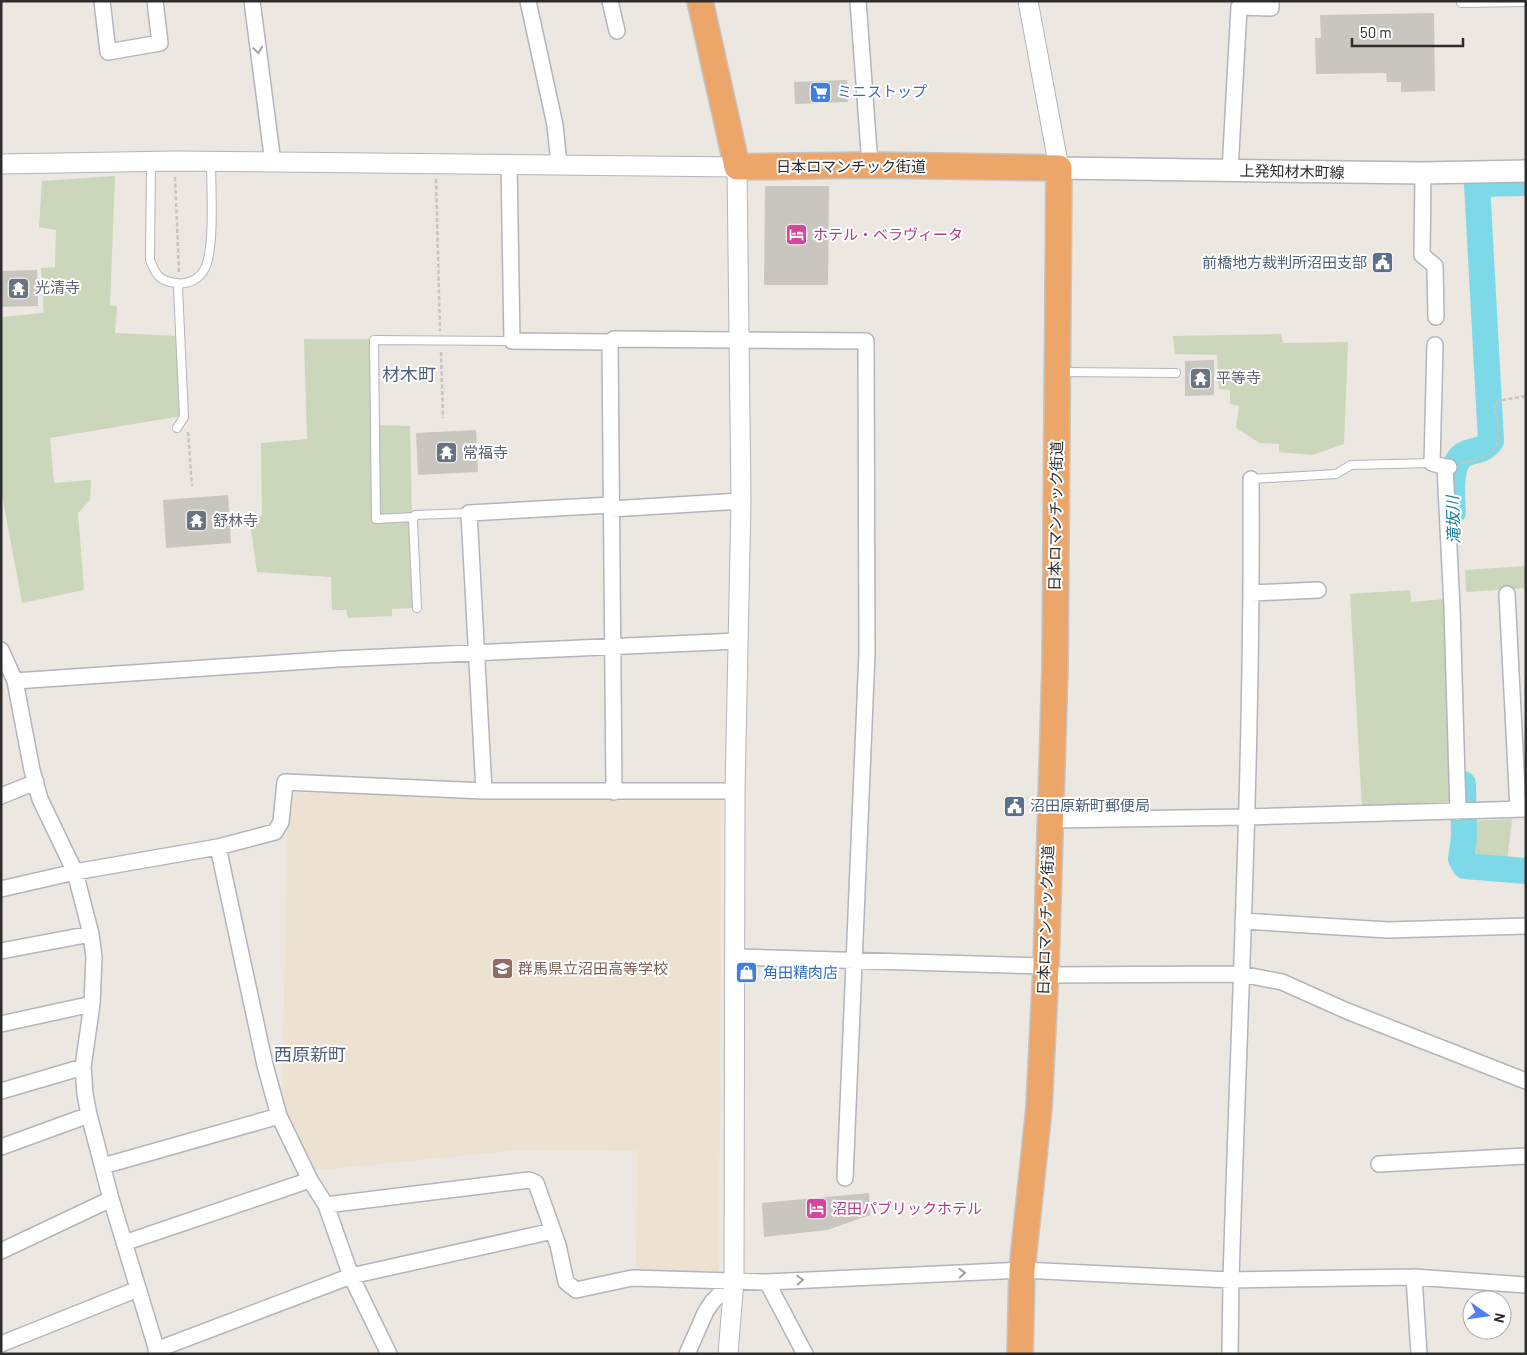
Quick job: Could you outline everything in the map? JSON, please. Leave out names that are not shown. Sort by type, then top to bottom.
[{"type":"highway","points":[[700,1],[737,167]]},
{"type":"highway","name":"日本ロマンチック街道","points":[[737,167],[870,165],[1059,168],[1055,668],[1046,970],[1039,1108],[1022,1270],[1020,1354]]},
{"type":"main road","name":"上発知材木町線","points":[[1059,168],[1423,173],[1526,171]]},
{"type":"street","points":[[102,1],[108,52],[160,42],[155,1]]},
{"type":"street","points":[[252,1],[273,163]]},
{"type":"street","points":[[528,1],[555,125],[559,164]]},
{"type":"street","points":[[610,1],[617,31]]},
{"type":"street","points":[[858,1],[870,165]]},
{"type":"street","points":[[1028,1],[1059,168]]},
{"type":"street","points":[[1230,171],[1239,7],[1271,8],[1271,1]]},
{"type":"street","points":[[1,164],[174,161],[737,167],[741,501],[735,791],[734,1280],[728,1354]]},
{"type":"street","points":[[509,164],[512,341],[610,342],[614,339],[866,341],[867,653],[844,1178]]},
{"type":"street","points":[[1423,173],[1422,255],[1435,266],[1436,317]]},
{"type":"street","points":[[610,342],[614,792]]},
{"type":"street","points":[[1435,345],[1447,465],[1452,608],[1464,812]]},
{"type":"street","points":[[1230,1354],[1230,1280],[1247,817],[1252,592],[1251,479]]},
{"type":"street","points":[[484,791],[469,513],[741,501]]},
{"type":"street","points":[[1252,592],[1318,590]]},
{"type":"street","points":[[1049,820],[1464,812],[1522,809],[1507,594]]},
{"type":"street","points":[[15,681],[338,659],[738,641]]},
{"type":"street","points":[[1,650],[15,681],[40,799],[75,872],[91,934],[94,957],[92,1004],[83,1067],[85,1094],[111,1199],[157,1352],[351,1276],[553,1231]]},
{"type":"street","points":[[1,796],[36,782]]},
{"type":"street","points":[[1,889],[75,872],[218,847],[275,832],[281,822],[285,782],[484,791],[735,791]]},
{"type":"street","points":[[218,847],[264,1065],[279,1116],[310,1180],[326,1205],[351,1276],[389,1354]]},
{"type":"street","points":[[1243,921],[1388,930],[1526,926]]},
{"type":"street","points":[[1,951],[91,934]]},
{"type":"street","points":[[735,957],[853,960],[1046,970],[1241,974],[1282,982],[1347,1011],[1526,1081]]},
{"type":"street","points":[[1,1024],[92,1004]]},
{"type":"street","points":[[1,1091],[83,1067]]},
{"type":"street","points":[[1,1147],[89,1115]]},
{"type":"street","points":[[102,1166],[279,1116]]},
{"type":"street","points":[[1379,1164],[1526,1156]]},
{"type":"street","points":[[124,1243],[310,1180]]},
{"type":"street","points":[[326,1205],[529,1180],[536,1183],[558,1245],[566,1282],[576,1290],[632,1278],[767,1282],[1022,1270],[1230,1280],[1414,1277],[1526,1285]]},
{"type":"street","points":[[1,1251],[111,1199]]},
{"type":"street","points":[[1414,1277],[1419,1354]]},
{"type":"street","points":[[687,1354],[706,1311],[713,1301],[734,1280]]},
{"type":"street","points":[[767,1282],[805,1354]]},
{"type":"street","points":[[1,1344],[138,1289]]},
{"type":"lane","points":[[1461,1],[1526,2]]},
{"type":"lane","points":[[151,162],[150,260],[155,273],[164,281],[180,284],[197,278],[204,269],[210,252],[211,162]]},
{"type":"lane","points":[[177,428],[184,417],[178,288],[180,284]]},
{"type":"lane","points":[[469,513],[415,514],[414,517],[376,519],[374,340],[512,341]]},
{"type":"lane","points":[[1058,372],[1176,373]]},
{"type":"lane","points":[[1251,479],[1336,474],[1351,465],[1447,465]]},
{"type":"lane","points":[[414,517],[417,608]]},
{"type":"path","points":[[174,161],[180,284]]},
{"type":"path","points":[[436,164],[443,418]]},
{"type":"path","points":[[1447,465],[1487,456],[1495,446],[1500,435],[1494,405],[1497,401],[1526,396]]},
{"type":"shaded area","name":"群馬県立沼田高等学校","points":[[294,792],[721,800],[719,1275],[636,1272],[637,1151],[519,1150],[310,1171],[282,1109],[287,829],[289,795]]},
{"type":"green space","points":[[115,176],[110,305],[117,306],[115,333],[177,336],[181,416],[50,438],[54,483],[91,480],[90,500],[78,513],[84,590],[22,603],[1,489],[1,317],[44,313],[41,268],[55,267],[56,230],[39,227],[42,181]]},
{"type":"green space","points":[[1281,334],[1283,343],[1348,342],[1344,444],[1312,455],[1279,452],[1279,444],[1260,443],[1236,428],[1239,406],[1230,404],[1230,390],[1219,389],[1217,355],[1175,354],[1173,336]]},
{"type":"green space","points":[[304,339],[372,339],[373,425],[410,426],[414,608],[392,609],[392,616],[348,618],[346,610],[332,610],[331,577],[257,572],[249,516],[262,516],[261,443],[307,439]]},
{"type":"green space","points":[[1526,566],[1526,588],[1466,592],[1465,570]]},
{"type":"green space","points":[[1410,590],[1411,602],[1446,599],[1452,808],[1362,809],[1350,594]]},
{"type":"green space","points":[[1512,819],[1507,862],[1469,859],[1470,821]]},
{"type":"building","points":[[1434,13],[1435,91],[1401,92],[1401,82],[1387,82],[1386,73],[1316,74],[1315,38],[1321,38],[1320,15]]},
{"type":"building","name":"ミニストップ","points":[[847,80],[848,102],[795,104],[794,82]]},
{"type":"building","name":"ホテル・ベラヴィータ","points":[[765,186],[829,186],[828,285],[764,285]]},
{"type":"building","name":"光清寺","points":[[37,270],[38,306],[1,307],[1,271]]},
{"type":"building","name":"平等寺","points":[[1214,360],[1214,395],[1185,396],[1185,361]]},
{"type":"building","name":"常福寺","points":[[476,430],[478,472],[418,475],[416,433]]},
{"type":"building","name":"舒林寺","points":[[228,495],[231,543],[166,548],[163,500]]},
{"type":"building","name":"沼田パブリックホテル","points":[[869,1193],[870,1215],[827,1230],[764,1237],[762,1203]]},
{"type":"waterway","name":"滝坂川","points":[[1453,512],[1452,479],[1457,463],[1467,453],[1483,448],[1491,441],[1477,184],[1526,183]]},
{"type":"waterway","name":"滝坂川","points":[[1463,784],[1464,837],[1461,859],[1465,866],[1526,871]]},
{"type":"place","name":"ミニストップ","points":[[821,92]]},
{"type":"place","name":"ホテル・ベラヴィータ","points":[[797,235]]},
{"type":"place","name":"前橋地方裁判所沼田支部","points":[[1383,263]]},
{"type":"place","name":"光清寺","points":[[19,288]]},
{"type":"place","name":"平等寺","points":[[1200,378]]},
{"type":"place","name":"常福寺","points":[[447,453]]},
{"type":"place","name":"舒林寺","points":[[197,521]]},
{"type":"place","name":"沼田原新町郵便局","points":[[1014,806]]},
{"type":"place","name":"群馬県立沼田高等学校","points":[[502,969]]},
{"type":"place","name":"角田精肉店","points":[[747,973]]},
{"type":"place","name":"沼田パブリックホテル","points":[[816,1209]]},
{"type":"district","name":"材木町","points":[[409,375]]},
{"type":"district","name":"西原新町","points":[[310,1055]]}]
